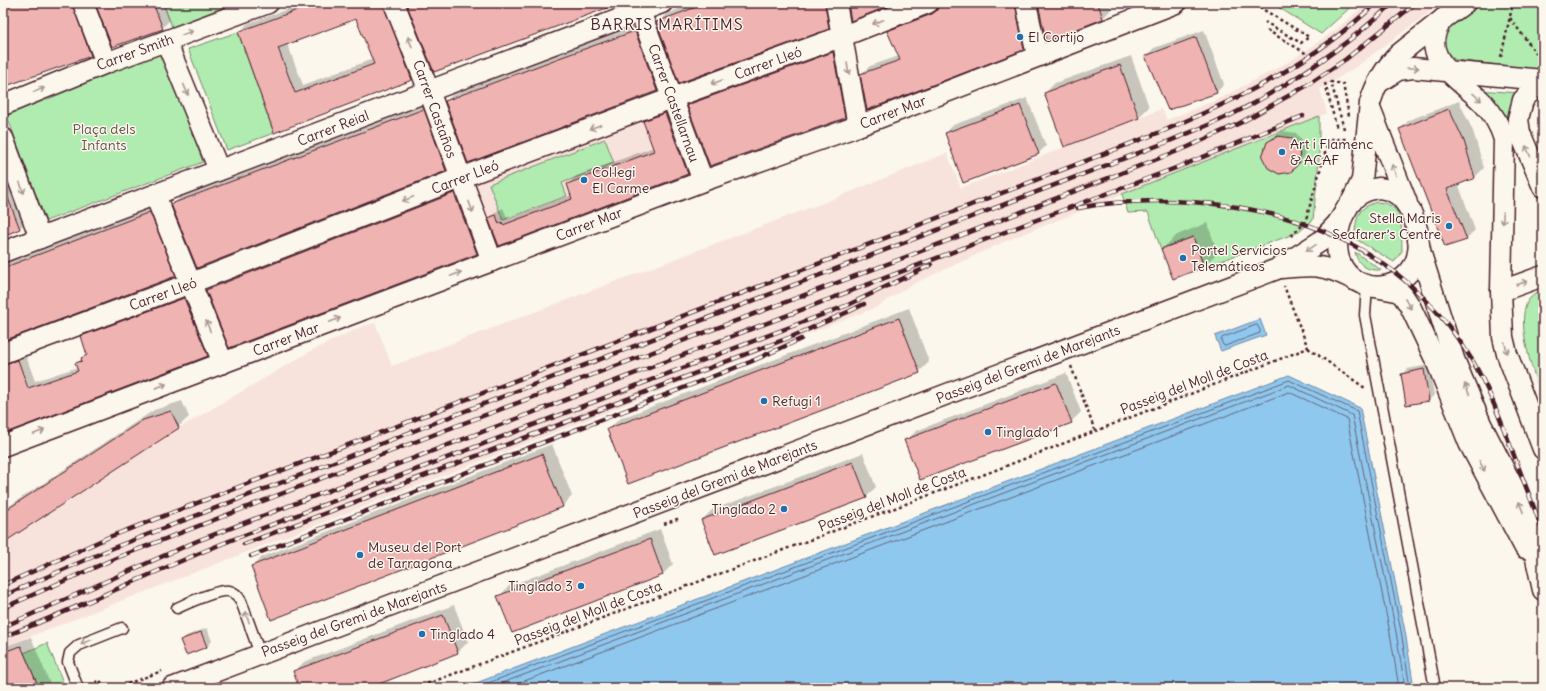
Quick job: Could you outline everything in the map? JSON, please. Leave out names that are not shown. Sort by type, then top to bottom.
[{"type":"street","points":[[83,3],[106,63]]},
{"type":"street","name":"Carrer Smith","points":[[3,105],[106,63],[268,3]]},
{"type":"street","name":"Carrer Castaños","points":[[394,3],[492,261]]},
{"type":"street","name":"Carrer Reial","points":[[3,252],[429,92],[639,7],[662,3]]},
{"type":"street","points":[[836,3],[858,126]]},
{"type":"street","name":"Carrer Lleó","points":[[3,353],[191,283],[460,178],[928,3]]},
{"type":"street","points":[[1026,3],[1037,56]]},
{"type":"street","name":"Carrer Mar","points":[[3,446],[703,181],[858,126],[1176,3]]},
{"type":"street","points":[[1418,240],[1417,257],[1407,274],[1397,282],[1384,287],[1364,284],[1341,263],[1338,254],[1340,228],[1362,180],[1370,108],[1374,90],[1399,54],[1443,18],[1465,3]]},
{"type":"street","name":"Carrer Castellarnau","points":[[639,7],[703,181]]},
{"type":"street","points":[[1443,18],[1435,29],[1433,36],[1433,43],[1437,55],[1448,71],[1489,110],[1499,125],[1504,139],[1501,291],[1502,322],[1507,354],[1543,449]]},
{"type":"street","points":[[166,41],[219,170]]},
{"type":"street","points":[[1378,83],[1391,73],[1406,68],[1543,81]]},
{"type":"street","points":[[1543,81],[1523,100],[1518,119],[1520,133],[1543,187]]},
{"type":"street","points":[[1370,108],[1416,223],[1418,240],[1425,268],[1454,359],[1469,443],[1538,571],[1543,590]]},
{"type":"street","points":[[3,138],[40,238]]},
{"type":"street","points":[[1349,206],[1363,192],[1378,188],[1394,192],[1400,196],[1408,206]]},
{"type":"street","points":[[155,195],[223,363]]},
{"type":"street","name":"Passeig del Gremi de Marejants","points":[[1280,276],[1321,241],[1337,224],[1349,206]]},
{"type":"street","name":"Passeig del Gremi de Marejants","points":[[172,688],[1306,266],[1321,266],[1364,284],[1396,291],[1402,294],[1410,306],[1467,430]]},
{"type":"street","points":[[1501,291],[1543,276]]},
{"type":"lane","points":[[1364,284],[1365,315],[1435,688]]},
{"type":"lane","points":[[177,608],[219,592],[230,591],[234,593],[241,601],[260,654]]},
{"type":"lane","points":[[78,688],[68,662],[70,652],[79,645],[122,628]]},
{"type":"path","points":[[1500,62],[1513,3]]},
{"type":"path","points":[[1259,7],[1309,37],[1301,43],[1264,22]]},
{"type":"path","points":[[1510,18],[1543,63]]},
{"type":"path","points":[[1267,30],[1307,54]]},
{"type":"path","points":[[1344,129],[1331,82],[1343,84],[1350,122]]},
{"type":"path","points":[[1325,83],[1337,129]]},
{"type":"path","points":[[1288,238],[1305,223],[1329,139],[1352,138]]},
{"type":"path","points":[[1280,276],[1308,348],[1380,399]]},
{"type":"path","name":"Passeig del Moll de Costa","points":[[416,688],[1095,431],[1308,348]]},
{"type":"path","points":[[1070,365],[1095,431]]},
{"type":"path","points":[[88,685],[100,680],[104,688]]},
{"type":"shaded area","points":[[1367,3],[1442,3],[1356,67],[1320,89],[1327,113],[1008,240],[909,286],[877,307],[3,647],[3,543],[179,428],[311,351],[360,327],[375,323],[392,366],[828,201],[947,153],[961,188],[1162,109],[1167,120],[1223,97],[1290,61],[1337,29]]},
{"type":"shaded area","name":"Col·legi El Carme","points":[[668,110],[693,177],[499,250],[474,183]]},
{"type":"green space","points":[[163,3],[235,3],[172,27]]},
{"type":"green space","points":[[1288,3],[1355,3],[1321,34],[1278,7]]},
{"type":"green space","points":[[1478,3],[1543,3],[1543,70],[1456,60],[1445,53],[1441,37],[1450,21]]},
{"type":"green space","points":[[238,32],[274,133],[227,150],[188,49]]},
{"type":"green space","name":"Plaça dels Infants","points":[[163,52],[203,162],[46,221],[5,111]]},
{"type":"green space","points":[[1479,90],[1519,93],[1509,128]]},
{"type":"green space","points":[[1319,116],[1319,159],[1313,220],[1299,232],[1204,267],[1193,237],[1161,249],[1148,212],[1128,213],[1122,194]]},
{"type":"green space","points":[[605,139],[614,163],[562,183],[567,196],[503,220],[489,184]]},
{"type":"green space","points":[[1377,202],[1393,207],[1400,219],[1402,251],[1394,262],[1354,238],[1358,215],[1365,207]]},
{"type":"green space","points":[[1355,252],[1381,270],[1372,270],[1364,267],[1358,261]]},
{"type":"green space","points":[[1543,292],[1543,398],[1529,356],[1523,322],[1525,307],[1531,297]]},
{"type":"green space","points":[[47,643],[65,687],[63,688],[39,688],[24,653]]},
{"type":"water","points":[[1260,319],[1266,335],[1221,351],[1215,336]]},
{"type":"water","points":[[1289,375],[1360,408],[1405,631],[1414,688],[463,688]]},
{"type":"building","points":[[3,3],[72,3],[91,56],[3,87]]},
{"type":"building","points":[[95,3],[153,3],[163,29],[112,47]]},
{"type":"building","points":[[316,3],[383,3],[412,80],[274,133],[238,32]],"holes":[[[356,19],[374,64],[295,93],[278,48]]]},
{"type":"building","points":[[406,3],[614,3],[615,5],[434,72]]},
{"type":"building","points":[[707,3],[825,3],[829,29],[679,83],[656,22]]},
{"type":"building","points":[[848,3],[896,3],[851,21]]},
{"type":"building","points":[[939,3],[1015,3],[1024,50],[867,110],[860,74],[900,60],[887,31],[932,14],[937,10]]},
{"type":"building","points":[[1038,3],[1098,3],[1103,19],[1046,41]]},
{"type":"building","points":[[635,31],[657,91],[468,163],[445,101]]},
{"type":"building","points":[[1196,37],[1217,93],[1168,110],[1145,56]]},
{"type":"building","points":[[833,52],[845,118],[710,166],[687,105]]},
{"type":"building","points":[[1120,65],[1139,118],[1064,147],[1044,93]]},
{"type":"building","points":[[1020,105],[1039,154],[963,183],[945,133]]},
{"type":"building","points":[[424,109],[446,171],[197,268],[171,204]]},
{"type":"building","points":[[1449,109],[1464,141],[1475,178],[1447,189],[1467,240],[1445,247],[1399,129]]},
{"type":"building","points":[[665,113],[688,174],[499,246],[488,218],[496,215],[499,224],[502,222],[503,225],[572,199],[567,184],[654,151],[643,121]]},
{"type":"building","name":"Art i Flamenc & ACAF","points":[[1278,136],[1291,138],[1299,148],[1300,162],[1291,172],[1279,174],[1268,168],[1262,157],[1267,142]]},
{"type":"building","points":[[3,188],[20,229],[3,236]]},
{"type":"building","points":[[454,193],[477,254],[229,348],[206,290]]},
{"type":"building","points":[[150,212],[176,276],[3,341],[3,268]]},
{"type":"building","name":"Portel Servicios Telemáticos","points":[[1193,237],[1204,267],[1173,279],[1161,249]]},
{"type":"building","points":[[184,298],[208,356],[3,434],[3,364],[18,360],[28,388],[78,371],[75,363],[82,361],[81,358],[87,355],[81,336]]},
{"type":"building","name":"Refugi 1","points":[[899,318],[920,373],[628,484],[607,429]]},
{"type":"building","points":[[1424,369],[1429,401],[1406,405],[1401,374]]},
{"type":"building","name":"Tinglado 1","points":[[1056,383],[1072,423],[920,480],[904,440]]},
{"type":"building","points":[[171,411],[179,428],[3,543],[3,512],[143,420]]},
{"type":"building","name":"Museu del Port de Tarragona","points":[[542,454],[563,507],[271,620],[251,566]]},
{"type":"building","name":"Tinglado 2","points":[[853,462],[867,498],[715,555],[701,520]]},
{"type":"building","name":"Tinglado 3","points":[[650,539],[663,575],[512,633],[497,596]]},
{"type":"building","name":"Tinglado 4","points":[[443,615],[458,653],[369,688],[299,688],[293,671]]},
{"type":"building","points":[[201,632],[207,647],[186,655],[180,640]]},
{"type":"building","points":[[21,646],[39,688],[3,688],[3,652]]},
{"type":"railway","points":[[3,585],[109,537],[1163,131],[1221,105],[1276,77],[1327,44],[1376,3]]},
{"type":"railway","points":[[3,596],[113,548],[452,416],[1167,142],[1215,122],[1253,103],[1316,65],[1374,20],[1393,3]]},
{"type":"railway","points":[[3,608],[116,558],[456,426],[911,255],[1188,147],[1240,123],[1306,86],[1346,59],[1416,3]]},
{"type":"railway","points":[[3,627],[197,541],[1181,166],[1303,116]]},
{"type":"railway","points":[[1078,208],[1121,202],[1149,201],[1192,202],[1236,207],[1277,215],[1316,228],[1353,245],[1387,266],[1418,293],[1447,324],[1472,360],[1497,412],[1543,531]]},
{"type":"railway","points":[[3,637],[234,539],[848,305],[931,265]]},
{"type":"railway","points":[[244,544],[791,337],[864,304]]},
{"type":"railway","points":[[251,556],[750,362],[801,339]]},
{"type":"place","name":"El Cortijo","points":[[1020,37]]},
{"type":"place","name":"Art i Flamenc & ACAF","points":[[1282,152]]},
{"type":"place","name":"Col·legi El Carme","points":[[584,180]]},
{"type":"place","name":"Stella Maris Seafarer’s Centre","points":[[1449,226]]},
{"type":"place","name":"Portel Servicios Telemáticos","points":[[1183,258]]},
{"type":"place","name":"Refugi 1","points":[[764,401]]},
{"type":"place","name":"Tinglado 1","points":[[988,432]]},
{"type":"place","name":"Tinglado 2","points":[[784,509]]},
{"type":"place","name":"Museu del Port de Tarragona","points":[[360,555]]},
{"type":"place","name":"Tinglado 3","points":[[581,586]]},
{"type":"place","name":"Tinglado 4","points":[[422,634]]},
{"type":"district","name":"BARRIS MARÍTIMS","points":[[667,24]]}]
